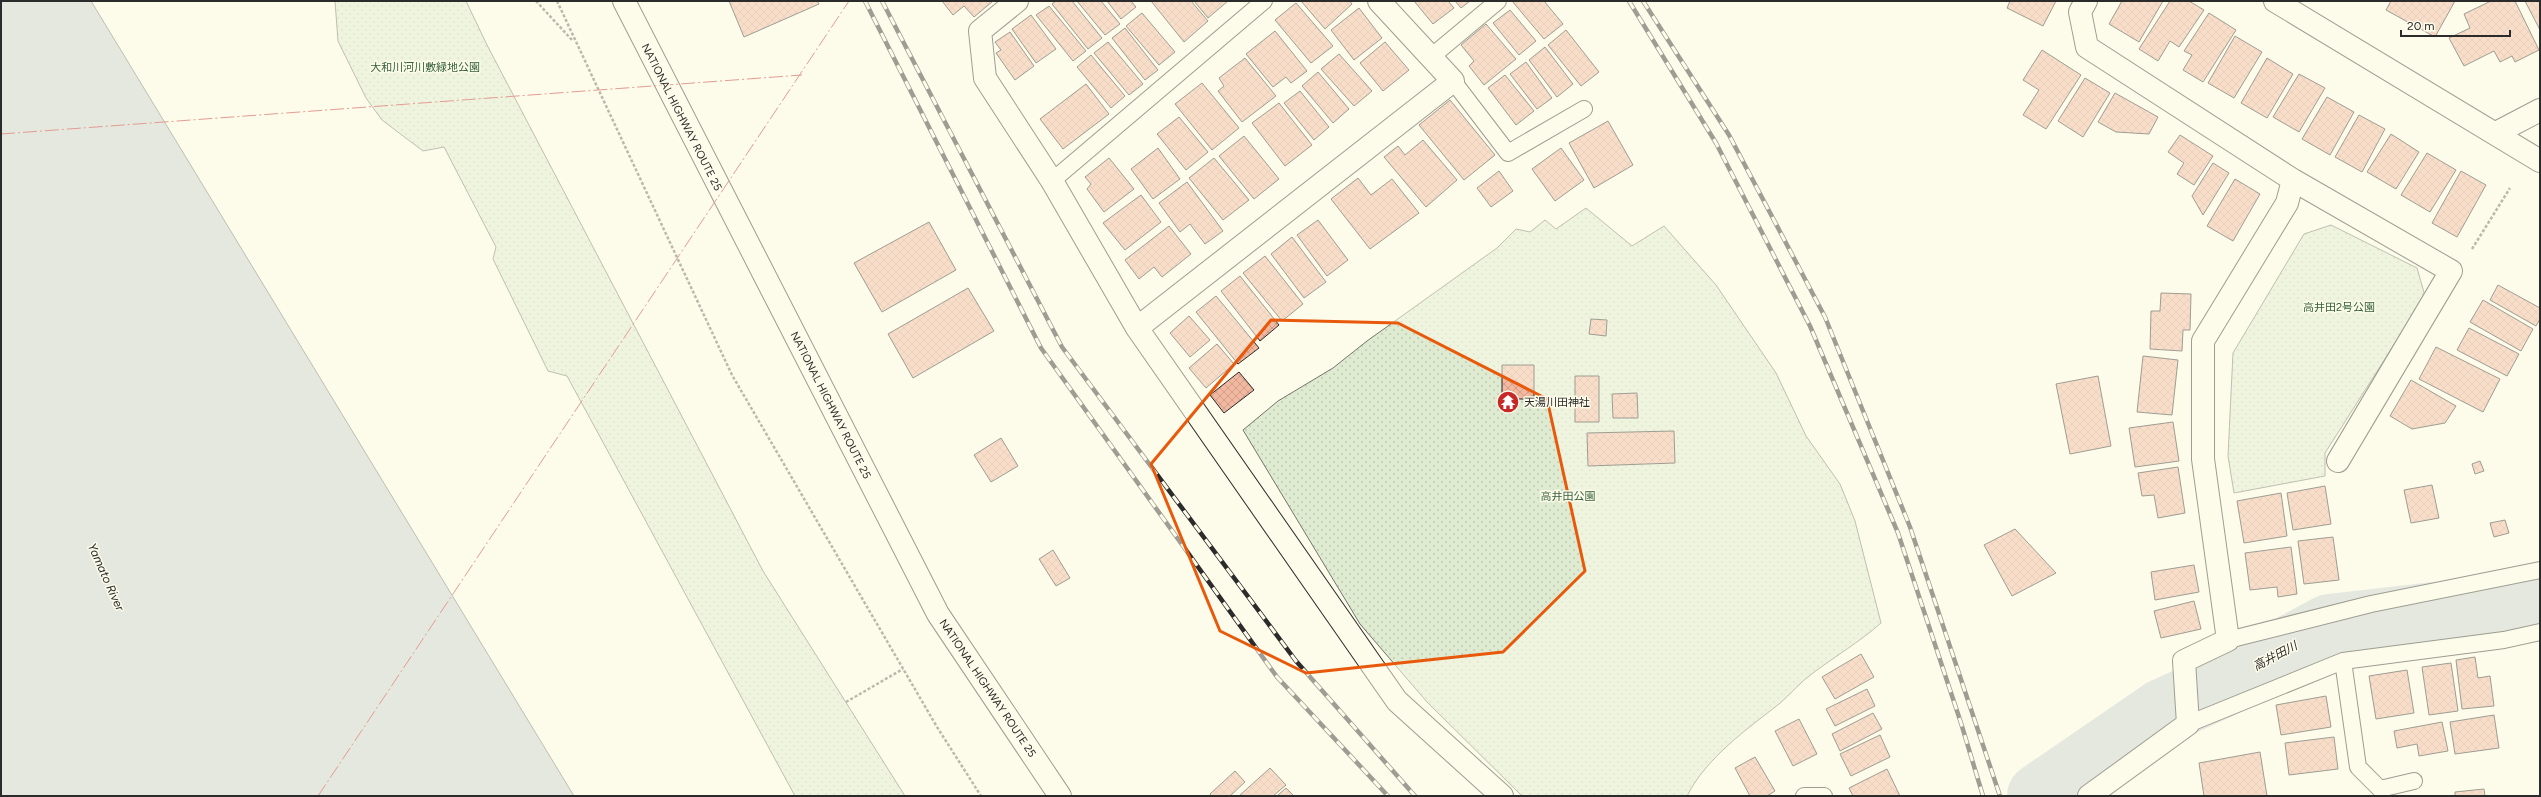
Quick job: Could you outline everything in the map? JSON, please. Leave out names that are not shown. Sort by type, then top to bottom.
[{"type":"main road","name":"NATIONAL HIGHWAY ROUTE 25","points":[[624,1],[938,614],[1060,796]]},
{"type":"main road","points":[[1017,1],[980,31],[986,78],[1052,181],[1137,328],[1397,701],[1502,796]]},
{"type":"main road","points":[[1137,328],[1453,81],[1379,1]]},
{"type":"main road","points":[[2086,1],[2080,12],[2087,47],[2293,180],[2452,271],[2338,461]]},
{"type":"main road","points":[[2275,1],[2496,133],[2540,161]]},
{"type":"main road","points":[[2496,133],[2540,110]]},
{"type":"main road","points":[[2089,796],[2188,720],[2184,661],[2228,640],[2203,459],[2203,340],[2287,203],[2293,180]]},
{"type":"lane","points":[[1052,181],[1264,1]]},
{"type":"lane","points":[[1431,57],[1498,1]]},
{"type":"lane","points":[[1453,81],[1508,153],[1584,109]]},
{"type":"lane","points":[[2228,640],[2371,604],[2540,570]]},
{"type":"lane","points":[[2188,720],[2343,661],[2504,640],[2540,632]]},
{"type":"lane","points":[[2343,661],[2358,767],[2380,789],[2414,781]]},
{"type":"lane","points":[[1804,796],[1824,796]]},
{"type":"path","points":[[536,1],[575,43]]},
{"type":"path","points":[[557,1],[575,43],[732,375],[903,669],[981,796]]},
{"type":"path","points":[[2470,252],[2510,188]]},
{"type":"path","points":[[846,702],[903,669]]},
{"type":"highlighted area","points":[[1271,320],[1398,323],[1547,399],[1585,571],[1503,652],[1306,673],[1220,631],[1151,464]]},
{"type":"green space","name":"大和川河川敷緑地公園","points":[[335,1],[466,1],[487,45],[763,571],[905,796],[795,796],[567,376],[548,371],[493,259],[496,247],[444,147],[423,151],[382,120],[366,98],[338,41]]},
{"type":"green space","name":"高井田公園","points":[[1586,208],[1632,246],[1664,226],[1716,285],[1776,373],[1806,436],[1840,484],[1855,521],[1881,623],[1856,643],[1808,677],[1779,704],[1728,745],[1705,769],[1687,796],[1522,796],[1427,702],[1360,624],[1243,430],[1278,401],[1333,368],[1367,341],[1497,248],[1516,229],[1530,232],[1545,220],[1556,229]]},
{"type":"green space","name":"高井田2号公園","points":[[2331,225],[2417,268],[2425,296],[2325,453],[2325,476],[2234,493],[2228,456],[2233,353],[2304,234]]},
{"type":"water","name":"Yamato River","points":[[1,1],[91,1],[574,796],[1,796]]},
{"type":"building","points":[[729,1],[817,1],[819,4],[744,37]]},
{"type":"building","points":[[942,1],[993,1],[974,17],[964,6],[953,15]]},
{"type":"building","points":[[1056,1],[1072,1],[1102,38],[1088,49],[1052,4]]},
{"type":"building","points":[[1077,1],[1101,1],[1120,24],[1105,35]]},
{"type":"building","points":[[1107,1],[1131,1],[1136,7],[1121,19]]},
{"type":"building","points":[[1151,1],[1191,1],[1208,21],[1184,42]]},
{"type":"building","points":[[1194,1],[1228,1],[1208,18]]},
{"type":"building","points":[[1301,1],[1350,1],[1352,4],[1325,29]]},
{"type":"building","points":[[1414,1],[1448,1],[1454,8],[1433,24]]},
{"type":"building","points":[[1455,1],[1470,1],[1461,8]]},
{"type":"building","points":[[1512,1],[1544,1],[1563,24],[1544,39]]},
{"type":"building","points":[[2010,1],[2056,1],[2043,26],[2007,8]]},
{"type":"building","points":[[2122,1],[2163,1],[2139,42],[2109,24]]},
{"type":"building","points":[[2170,1],[2189,1],[2204,10],[2179,47],[2170,41],[2158,61],[2139,49]]},
{"type":"building","points":[[2391,1],[2455,1],[2435,37],[2386,10]]},
{"type":"building","points":[[2491,1],[2515,1],[2539,50],[2515,62],[2512,56],[2500,62],[2494,51],[2464,66],[2449,38],[2470,28],[2464,14]]},
{"type":"building","points":[[2525,1],[2540,1],[2540,30]]},
{"type":"building","points":[[1296,3],[1333,46],[1311,63],[1275,20]]},
{"type":"building","points":[[1049,6],[1086,51],[1073,61],[1036,15]]},
{"type":"building","points":[[1359,8],[1382,38],[1354,60],[1331,30]]},
{"type":"building","points":[[1510,10],[1536,41],[1519,55],[1493,23]]},
{"type":"building","points":[[1142,13],[1175,52],[1159,65],[1126,26]]},
{"type":"building","points":[[2209,13],[2236,30],[2203,82],[2183,70],[2192,55],[2184,51]]},
{"type":"building","points":[[1031,15],[1056,49],[1036,63],[1012,29]]},
{"type":"building","points":[[1486,24],[1516,59],[1484,85],[1469,66],[1474,61],[1461,45]]},
{"type":"building","points":[[1125,28],[1158,70],[1145,80],[1112,38]]},
{"type":"building","points":[[1566,30],[1599,72],[1581,86],[1548,45]]},
{"type":"building","points":[[1275,31],[1307,71],[1291,83],[1286,77],[1273,87],[1246,54]]},
{"type":"building","points":[[1010,32],[1034,66],[1015,80],[996,53],[1001,50],[995,42]]},
{"type":"building","points":[[2235,36],[2262,52],[2234,98],[2208,83]]},
{"type":"building","points":[[1108,42],[1143,84],[1129,95],[1094,53]]},
{"type":"building","points":[[1385,42],[1409,70],[1383,91],[1360,63]]},
{"type":"building","points":[[1545,47],[1573,84],[1557,97],[1529,60]]},
{"type":"building","points":[[2042,50],[2081,75],[2046,129],[2023,115],[2039,90],[2023,80]]},
{"type":"building","points":[[1339,54],[1372,91],[1354,106],[1321,69]]},
{"type":"building","points":[[1091,55],[1125,96],[1111,108],[1077,67]]},
{"type":"building","points":[[1245,58],[1276,96],[1242,122],[1218,91],[1224,86],[1219,78]]},
{"type":"building","points":[[2267,58],[2293,74],[2267,118],[2241,103]]},
{"type":"building","points":[[1526,62],[1552,98],[1537,109],[1510,74]]},
{"type":"building","points":[[1318,72],[1349,109],[1333,123],[1302,86]]},
{"type":"building","points":[[2299,74],[2325,88],[2299,132],[2273,117]]},
{"type":"building","points":[[1505,75],[1534,111],[1516,125],[1488,88]]},
{"type":"building","points":[[2085,78],[2110,93],[2083,137],[2058,121]]},
{"type":"building","points":[[1202,83],[1239,128],[1212,150],[1175,104]]},
{"type":"building","points":[[1086,84],[1109,114],[1063,149],[1040,119]]},
{"type":"building","points":[[1300,91],[1329,127],[1314,140],[1284,103]]},
{"type":"building","points":[[2115,93],[2158,117],[2149,134],[2116,132],[2098,122]]},
{"type":"building","points":[[2327,97],[2354,112],[2330,155],[2302,139]]},
{"type":"building","points":[[1450,100],[1495,155],[1464,180],[1419,125]]},
{"type":"building","points":[[1279,103],[1312,145],[1285,166],[1252,123]]},
{"type":"building","points":[[2359,115],[2385,129],[2362,172],[2335,157]]},
{"type":"building","points":[[1179,117],[1208,152],[1186,170],[1157,134]]},
{"type":"building","points":[[1608,121],[1633,165],[1594,188],[1569,143]]},
{"type":"building","points":[[2391,134],[2419,152],[2396,189],[2367,172]]},
{"type":"building","points":[[2180,135],[2213,156],[2194,185],[2177,174],[2184,163],[2168,152]]},
{"type":"building","points":[[1244,136],[1279,179],[1254,199],[1219,156]]},
{"type":"building","points":[[1423,140],[1457,180],[1426,207],[1384,157],[1398,146],[1405,155]]},
{"type":"building","points":[[1158,148],[1180,179],[1153,199],[1131,169]]},
{"type":"building","points":[[1561,148],[1584,180],[1555,201],[1532,169]]},
{"type":"building","points":[[2427,153],[2456,170],[2430,212],[2401,195]]},
{"type":"building","points":[[1109,158],[1134,189],[1104,212],[1087,189],[1091,184],[1085,177]]},
{"type":"building","points":[[1214,158],[1249,200],[1223,220],[1189,178]]},
{"type":"building","points":[[2213,163],[2229,173],[2203,215],[2192,196]]},
{"type":"building","points":[[1499,171],[1513,191],[1491,207],[1477,188]]},
{"type":"building","points":[[2461,171],[2486,185],[2457,237],[2432,223]]},
{"type":"building","points":[[1358,178],[1371,195],[1392,179],[1419,213],[1370,249],[1331,199]]},
{"type":"building","points":[[2235,179],[2260,194],[2233,241],[2207,226]]},
{"type":"building","points":[[1187,182],[1223,231],[1205,244],[1190,224],[1180,232],[1159,203]]},
{"type":"building","points":[[1141,195],[1161,222],[1125,250],[1103,223]]},
{"type":"building","points":[[1318,220],[1348,260],[1327,276],[1297,235]]},
{"type":"building","points":[[929,222],[956,270],[882,312],[854,263]]},
{"type":"building","points":[[1169,226],[1191,254],[1162,277],[1154,267],[1139,279],[1125,260]]},
{"type":"building","points":[[1292,237],[1326,282],[1304,298],[1271,254]]},
{"type":"building","points":[[1265,256],[1303,304],[1282,321],[1243,273]]},
{"type":"building","points":[[1240,276],[1279,325],[1260,341],[1221,291]]},
{"type":"building","points":[[2498,285],[2540,308],[2540,319],[2536,326],[2490,300]]},
{"type":"building","points":[[968,288],[994,331],[913,378],[888,334]]},
{"type":"building","points":[[2161,293],[2191,294],[2190,330],[2183,330],[2182,351],[2150,349],[2151,311],[2160,311]]},
{"type":"building","points":[[1216,296],[1259,348],[1238,364],[1196,312]]},
{"type":"building","points":[[2483,300],[2533,329],[2521,351],[2470,322]]},
{"type":"building","points":[[1189,316],[1210,340],[1190,357],[1170,333]]},
{"type":"building","points":[[1591,319],[1607,320],[1606,336],[1589,334]]},
{"type":"building","points":[[2469,328],[2519,354],[2507,376],[2457,350]]},
{"type":"building","points":[[1217,344],[1234,364],[1206,388],[1189,368]]},
{"type":"building","points":[[2436,347],[2500,379],[2483,412],[2419,379]]},
{"type":"building","points":[[2143,356],[2178,360],[2172,415],[2137,412]]},
{"type":"building","points":[[1502,365],[1534,365],[1534,399],[1502,399]]},
{"type":"building","points":[[1239,372],[1254,390],[1224,413],[1210,395]]},
{"type":"building","points":[[1575,376],[1599,376],[1599,422],[1575,422]]},
{"type":"building","points":[[2098,376],[2111,446],[2070,454],[2056,384]]},
{"type":"building","points":[[2411,380],[2456,406],[2445,423],[2412,429],[2390,416]]},
{"type":"building","points":[[1637,393],[1638,418],[1613,418],[1612,394]]},
{"type":"building","points":[[2173,422],[2179,461],[2135,467],[2129,428]]},
{"type":"building","points":[[1674,431],[1675,463],[1588,466],[1587,433]]},
{"type":"building","points":[[1001,438],[1018,466],[991,482],[974,455]]},
{"type":"building","points":[[2480,461],[2484,471],[2475,474],[2472,464]]},
{"type":"building","points":[[2178,467],[2185,513],[2158,518],[2154,495],[2142,496],[2138,473]]},
{"type":"building","points":[[2432,485],[2439,518],[2411,523],[2404,490]]},
{"type":"building","points":[[2325,486],[2331,524],[2293,530],[2287,493]]},
{"type":"building","points":[[2281,493],[2287,536],[2244,543],[2237,501]]},
{"type":"building","points":[[2505,520],[2509,533],[2494,537],[2490,523]]},
{"type":"building","points":[[2015,529],[2056,573],[2012,596],[1984,545]]},
{"type":"building","points":[[2333,537],[2339,580],[2304,584],[2298,541]]},
{"type":"building","points":[[2291,547],[2297,594],[2278,597],[2277,587],[2250,590],[2245,553]]},
{"type":"building","points":[[1053,550],[1070,578],[1056,586],[1039,559]]},
{"type":"building","points":[[2194,565],[2199,592],[2155,600],[2151,572]]},
{"type":"building","points":[[2194,601],[2201,629],[2161,638],[2154,611]]},
{"type":"building","points":[[1861,654],[1874,677],[1835,699],[1822,677]]},
{"type":"building","points":[[2475,657],[2478,678],[2490,676],[2494,706],[2462,709],[2456,660]]},
{"type":"building","points":[[2451,663],[2458,711],[2429,715],[2422,667]]},
{"type":"building","points":[[2407,670],[2414,713],[2376,719],[2369,676]]},
{"type":"building","points":[[1867,689],[1875,706],[1835,726],[1826,709]]},
{"type":"building","points":[[2326,696],[2331,727],[2281,735],[2276,705]]},
{"type":"building","points":[[1873,713],[1882,729],[1840,751],[1832,734]]},
{"type":"building","points":[[2494,715],[2499,748],[2455,754],[2450,722]]},
{"type":"building","points":[[1799,719],[1817,754],[1793,766],[1775,731]]},
{"type":"building","points":[[2442,722],[2448,751],[2419,756],[2417,744],[2397,748],[2394,731]]},
{"type":"building","points":[[1880,735],[1890,757],[1851,776],[1840,754]]},
{"type":"building","points":[[2334,737],[2338,769],[2289,775],[2285,743]]},
{"type":"building","points":[[2260,752],[2267,796],[2204,796],[2199,763]]},
{"type":"building","points":[[1755,757],[1775,791],[1767,796],[1750,796],[1735,768]]},
{"type":"building","points":[[1270,768],[1286,785],[1273,796],[1239,796]]},
{"type":"building","points":[[1887,769],[1900,796],[1853,796],[1849,788]]},
{"type":"building","points":[[1235,771],[1245,782],[1230,796],[1212,796],[1210,794]]},
{"type":"building","points":[[1286,788],[1294,796],[1277,796]]},
{"type":"building","points":[[2484,789],[2485,796],[2455,796],[2455,792]]},
{"type":"waterway","name":"高井田川","points":[[2040,796],[2164,711],[2215,688],[2330,627],[2487,609],[2540,597]]},
{"type":"railway","points":[[865,1],[1041,348],[1277,677],[1388,796]]},
{"type":"railway","points":[[882,1],[1062,347],[1296,661],[1415,796]]},
{"type":"railway","points":[[1629,1],[1716,143],[1810,326],[1898,533],[1961,723],[1983,796]]},
{"type":"railway","points":[[1643,1],[1729,135],[1825,317],[1910,527],[2000,796]]},
{"type":"power","points":[[318,796],[849,1]]},
{"type":"power","points":[[1,134],[802,75]]},
{"type":"place","name":"天湯川田神社","points":[[1508,402]]}]
